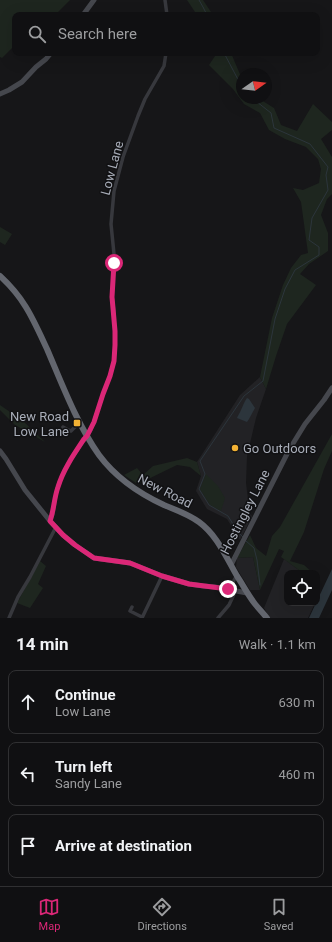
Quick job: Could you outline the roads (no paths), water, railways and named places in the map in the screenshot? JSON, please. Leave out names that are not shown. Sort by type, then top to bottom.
[{"type":"highway","name":"New Road","points":[[0,276],[17,293],[31,314],[68,398],[87,436],[107,465],[126,483],[146,497],[192,517],[207,528],[247,593],[267,618]]},
{"type":"street","points":[[85,12],[94,0]]},
{"type":"street","points":[[165,0],[167,12]]},
{"type":"street","points":[[0,94],[22,82],[48,56]]},
{"type":"street","name":"Low Lane","points":[[50,521],[53,514],[57,488],[62,476],[94,422],[114,361],[115,331],[112,297],[114,259],[111,224],[114,191],[123,157],[138,116],[145,99],[164,66],[166,56]]},
{"type":"street","name":"Hostingley Lane","points":[[231,565],[289,450],[304,424],[332,388]]},
{"type":"street","points":[[63,426],[70,431],[80,422]]},
{"type":"street","points":[[0,451],[25,490],[50,521],[63,535],[94,558],[130,563],[162,576],[189,584],[247,593]]},
{"type":"street","points":[[9,618],[18,597],[56,527]]},
{"type":"street","points":[[218,618],[229,605],[234,590],[233,582],[236,575]]},
{"type":"street","points":[[132,607],[128,610],[142,618],[162,576]]},
{"type":"waterway","points":[[199,0],[205,12]]},
{"type":"waterway","points":[[226,56],[236,76]]},
{"type":"waterway","points":[[243,537],[228,516],[209,505],[199,489],[205,474],[200,461],[244,396],[263,381],[275,319],[285,289],[295,270],[319,255],[319,247],[309,240],[312,218],[328,190],[326,175],[328,167],[310,144],[274,128],[271,113],[260,104]]},
{"type":"waterway","points":[[246,541],[254,548],[260,585]]},
{"type":"place","name":"New Road Low Lane","points":[[77,423]]},
{"type":"place","name":"Go Outdoors","points":[[235,448]]}]
